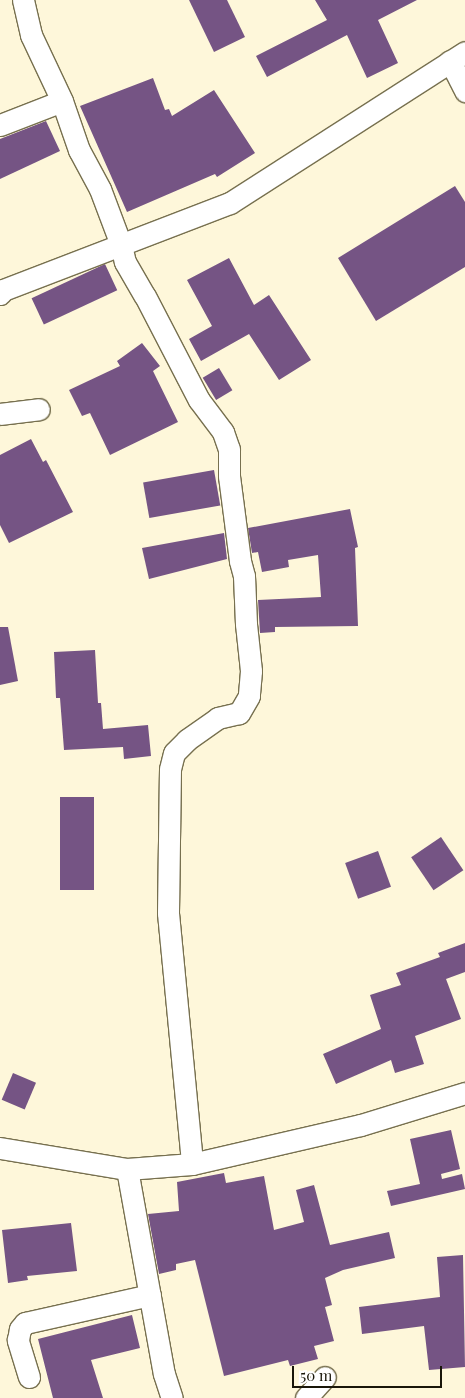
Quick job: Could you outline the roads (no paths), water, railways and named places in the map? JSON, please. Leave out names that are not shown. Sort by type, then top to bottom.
[{"type":"street","points":[[23,0],[31,35],[62,101],[80,150],[100,189],[121,245],[125,262],[145,296],[199,400],[223,432],[229,449],[229,476],[240,561],[244,576],[246,624],[251,671],[249,696],[239,713],[218,718],[186,740],[174,753],[170,769],[168,913],[192,1164]]},
{"type":"street","points":[[0,294],[3,290],[230,203],[458,56],[465,91]]},
{"type":"street","points":[[0,125],[62,101]]},
{"type":"street","points":[[0,414],[39,409]]},
{"type":"street","points":[[0,1148],[127,1169],[192,1164],[361,1125],[465,1093]]},
{"type":"street","points":[[127,1169],[164,1374],[172,1398]]},
{"type":"street","points":[[29,1377],[18,1340],[20,1329],[25,1323],[150,1295]]},
{"type":"street","points":[[306,1398],[325,1378]]}]
